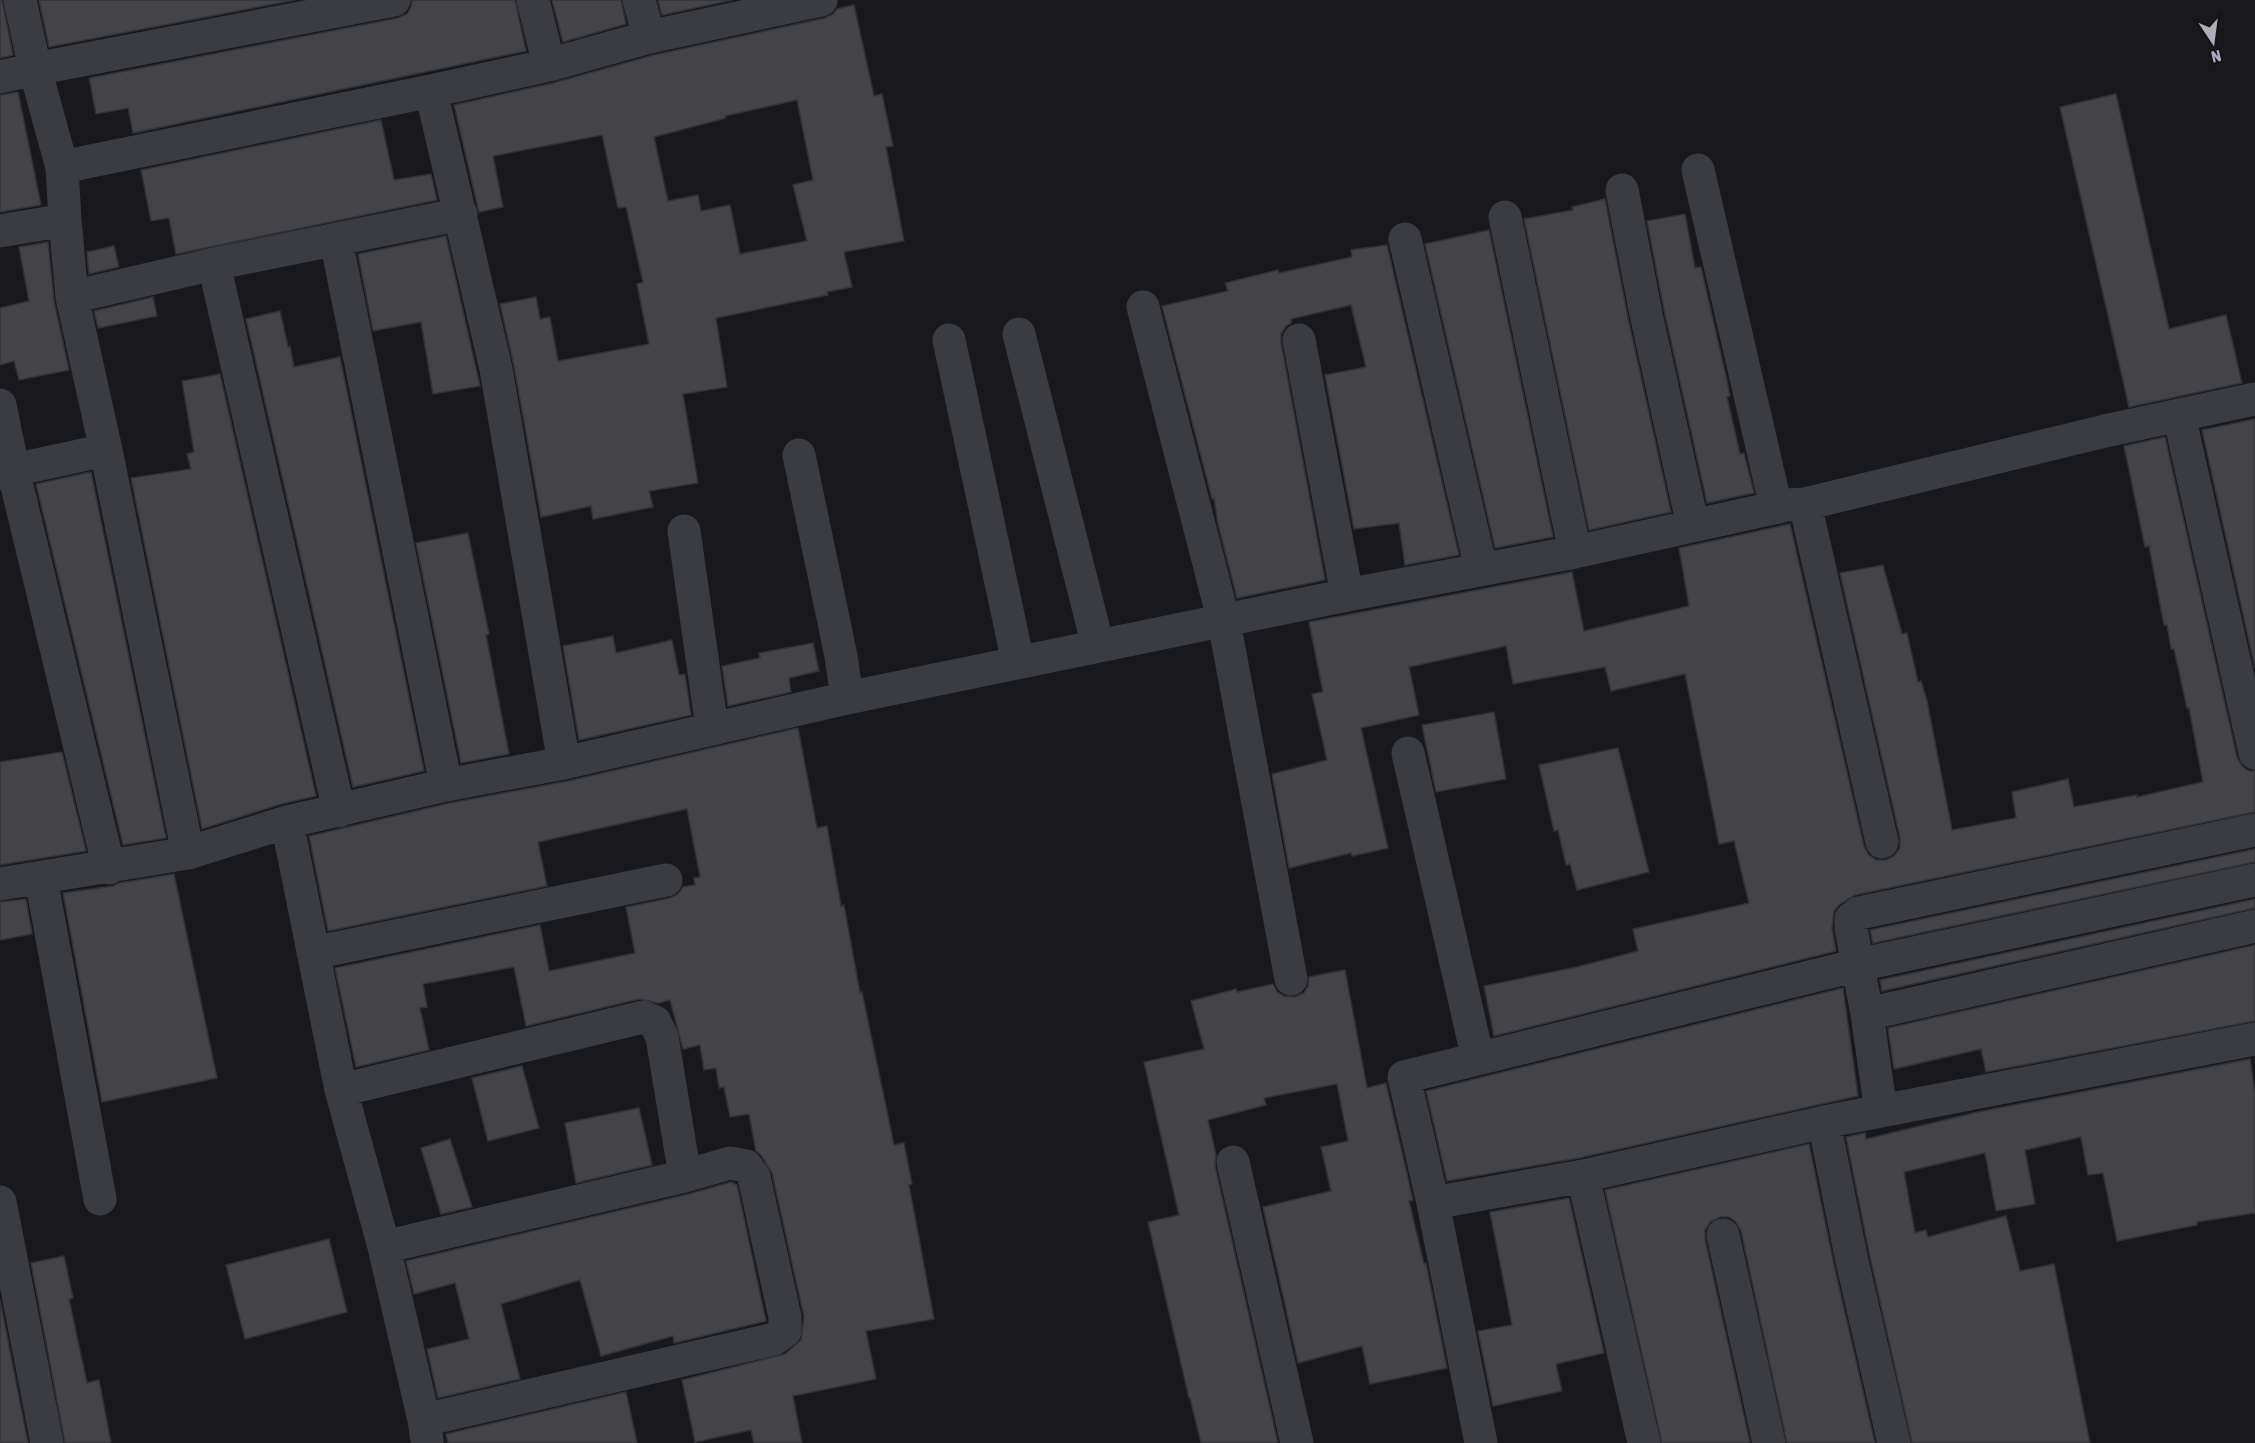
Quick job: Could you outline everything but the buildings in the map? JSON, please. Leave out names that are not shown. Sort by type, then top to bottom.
[{"type":"street","points":[[20,0],[35,69],[62,166],[64,220],[72,297],[106,450],[188,854]]},
{"type":"street","points":[[0,77],[394,0]]},
{"type":"street","points":[[533,0],[549,65]]},
{"type":"street","points":[[639,0],[649,37]]},
{"type":"street","points":[[62,166],[431,91],[549,65],[780,4],[821,0]]},
{"type":"street","points":[[431,91],[496,369],[564,763]]},
{"type":"street","points":[[1698,170],[1881,842]]},
{"type":"street","points":[[1622,190],[1646,314],[1693,526]]},
{"type":"street","points":[[72,297],[214,264],[461,214]]},
{"type":"street","points":[[1505,217],[1575,552]]},
{"type":"street","points":[[0,231],[64,220]]},
{"type":"street","points":[[1405,239],[1481,569]]},
{"type":"street","points":[[336,240],[446,785]]},
{"type":"street","points":[[214,264],[339,811]]},
{"type":"street","points":[[1143,307],[1224,622],[1291,979]]},
{"type":"street","points":[[1019,334],[1098,646]]},
{"type":"street","points":[[949,340],[1018,662]]},
{"type":"street","points":[[1299,340],[1347,595]]},
{"type":"street","points":[[0,884],[188,854],[287,822],[446,785],[564,763],[712,728],[1018,662],[1224,622],[1347,595],[1575,552],[2255,399]]},
{"type":"street","points":[[0,405],[7,471],[109,868]]},
{"type":"street","points":[[2180,415],[2255,753]]},
{"type":"street","points":[[7,471],[106,450]]},
{"type":"street","points":[[799,456],[841,656],[847,698]]},
{"type":"street","points":[[684,531],[712,728]]},
{"type":"street","points":[[1408,753],[1478,1059]]},
{"type":"street","points":[[287,822],[341,1090],[384,1247],[426,1432],[774,1339],[785,1330],[785,1317],[754,1177],[746,1166],[730,1163],[685,1176],[384,1247]]},
{"type":"street","points":[[1881,1112],[1851,919],[1859,913],[2255,830]]},
{"type":"street","points":[[41,878],[100,1199]]},
{"type":"street","points":[[313,953],[666,880]]},
{"type":"street","points":[[1481,1443],[1433,1203],[1404,1077],[1858,965],[2255,880]]},
{"type":"street","points":[[1867,1014],[2255,926]]},
{"type":"street","points":[[341,1090],[643,1017],[655,1022],[662,1037],[685,1176]]},
{"type":"street","points":[[1433,1203],[1583,1176],[1824,1122],[2255,1039]]},
{"type":"street","points":[[1824,1122],[1852,1261],[1894,1443]]},
{"type":"street","points":[[1233,1162],[1298,1443]]},
{"type":"street","points":[[1583,1176],[1644,1443]]},
{"type":"street","points":[[0,1202],[47,1443]]},
{"type":"street","points":[[1723,1235],[1769,1443]]}]
